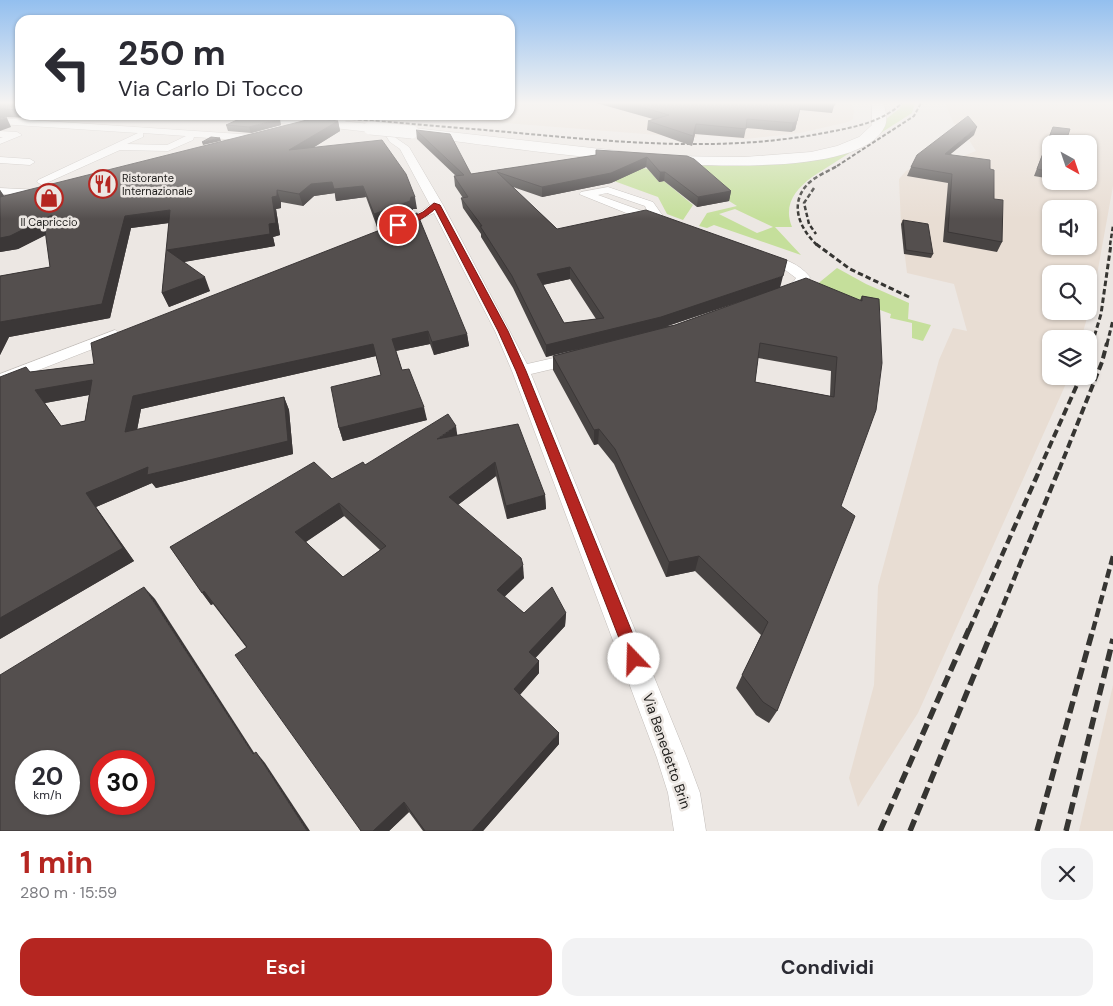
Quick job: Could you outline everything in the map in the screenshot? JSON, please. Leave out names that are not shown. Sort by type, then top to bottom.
[{"type":"highway","points":[[510,142],[664,160],[707,162],[764,161],[822,153],[858,142]]},
{"type":"highway","points":[[532,142],[668,155],[755,156],[800,151],[833,142]]},
{"type":"street","points":[[0,191],[42,188],[87,166],[125,142]]},
{"type":"street","points":[[118,147],[168,148],[182,142]]},
{"type":"street","points":[[380,232],[426,214],[436,205],[404,147],[396,142]]},
{"type":"street","points":[[404,147],[405,142]]},
{"type":"street","points":[[0,160],[30,162]]},
{"type":"street","points":[[657,218],[652,205],[608,190],[585,194],[645,216],[674,224]]},
{"type":"street","name":"Via Benedetto Brin","points":[[436,205],[494,314],[521,371],[672,758],[684,792],[690,831]]},
{"type":"street","points":[[748,252],[789,266],[803,277],[800,284],[794,288],[768,298]]},
{"type":"street","points":[[0,380],[130,330]]},
{"type":"street","points":[[521,371],[595,353]]},
{"type":"shaded area","points":[[970,142],[1042,142],[1042,190],[1098,190],[1098,142],[1113,142],[1113,186],[1097,275],[1097,265],[1042,265],[1042,320],[1086,320],[1084,330],[1042,330],[1042,385],[1065,385],[918,713],[858,807],[849,778],[874,685],[878,586],[939,360],[953,328],[967,331],[954,284],[907,273],[901,224],[899,179],[906,171],[916,166],[958,158],[976,151]]},
{"type":"shaded area","points":[[1113,685],[1113,831],[1079,831]]},
{"type":"green space","points":[[866,142],[812,177],[800,187],[790,205],[789,212],[792,227],[775,227],[801,255],[714,225],[707,228],[699,226],[707,213],[737,206],[691,166],[787,162]],"holes":[[[735,209],[773,227],[757,233],[719,214]]]},
{"type":"green space","points":[[643,168],[648,169],[659,182],[664,181],[693,205],[683,220],[667,214],[658,197],[614,181]]},
{"type":"green space","points":[[837,268],[866,284],[909,303],[908,319],[931,325],[923,341],[912,338],[912,323],[890,318],[891,314],[815,286]]},
{"type":"building","points":[[220,142],[303,142],[289,150],[365,142],[383,142],[406,174],[415,197],[411,197],[410,201],[374,214],[363,186],[334,189],[332,182],[311,184],[299,194],[277,190],[277,196],[272,197],[276,223],[269,224],[270,234],[167,250],[205,277],[162,293],[170,210],[125,216],[102,304],[0,322],[0,276],[50,267],[45,230],[52,215],[10,236],[0,238],[0,197]]},
{"type":"building","points":[[429,142],[454,142],[471,174],[596,155],[596,150],[687,156],[694,159],[731,191],[698,197],[665,172],[660,172],[647,157],[611,173],[542,187],[497,172],[557,229],[646,210],[787,260],[783,276],[661,317],[546,345],[512,276],[480,226],[482,226],[461,198],[468,197],[454,176],[464,175]],"holes":[[[570,267],[604,318],[564,323],[537,274]]]},
{"type":"building","points":[[934,142],[959,142],[945,154],[990,160],[990,169],[994,170],[994,199],[1003,200],[1002,242],[948,232],[952,174],[911,167],[917,155]]},
{"type":"building","points":[[1042,156],[1042,170],[1037,169]]},
{"type":"building","points":[[417,213],[467,334],[432,342],[428,331],[392,339],[402,370],[409,369],[424,407],[339,428],[331,387],[381,375],[373,344],[133,396],[125,432],[284,397],[288,441],[147,475],[148,467],[86,493],[123,548],[0,618],[0,377],[26,367],[30,372],[94,364],[91,343],[380,230],[379,227]],"holes":[[[92,380],[85,421],[61,426],[35,390]]]},
{"type":"building","points":[[903,220],[928,224],[933,254],[906,250]]},
{"type":"building","points":[[806,278],[862,301],[862,296],[879,299],[882,363],[876,410],[841,506],[855,516],[777,711],[763,702],[742,675],[768,622],[699,556],[669,562],[615,449],[599,429],[594,430],[553,356],[675,325]],"holes":[[[760,343],[837,357],[834,397],[755,382]]]},
{"type":"building","points":[[448,414],[456,426],[437,439],[518,424],[545,495],[506,506],[495,462],[449,497],[521,558],[523,565],[497,590],[524,613],[552,587],[566,613],[529,652],[539,661],[514,689],[559,733],[472,831],[425,831],[404,802],[373,831],[361,831],[235,655],[247,647],[204,591],[202,593],[170,547],[314,462],[332,479],[363,462],[365,465]],"holes":[[[339,503],[386,546],[343,577],[295,532]]]},
{"type":"building","points":[[144,587],[253,754],[256,752],[307,831],[0,831],[0,675]]},
{"type":"railway","points":[[631,142],[700,144],[756,142]]},
{"type":"railway","points":[[837,166],[874,142]]},
{"type":"railway","points":[[816,244],[802,225],[799,217],[798,202],[809,183],[839,165]]},
{"type":"railway","points":[[814,188],[804,203],[809,224],[816,234]]},
{"type":"railway","points":[[1110,245],[1113,226]]},
{"type":"railway","points":[[816,244],[850,269],[909,297]]},
{"type":"railway","points":[[1096,330],[1101,314],[1111,244]]},
{"type":"railway","points":[[1107,344],[1113,320]]},
{"type":"railway","points":[[1059,470],[1102,362],[1107,343]]},
{"type":"railway","points":[[1039,470],[1077,385]]},
{"type":"railway","points":[[969,630],[1040,469]]},
{"type":"railway","points":[[993,630],[1059,469]]},
{"type":"railway","points":[[1093,630],[1113,556]]},
{"type":"railway","points":[[880,831],[969,629]]},
{"type":"railway","points":[[910,831],[993,629]]},
{"type":"railway","points":[[1037,831],[1093,629]]},
{"type":"railway","points":[[1066,831],[1113,639]]},
{"type":"place","name":"Ristorante Internazionale","points":[[103,184]]},
{"type":"place","name":"Il Capriccio","points":[[49,198]]},
{"type":"route","points":[[398,225],[426,214],[436,205],[481,288],[521,371],[634,659]]}]
